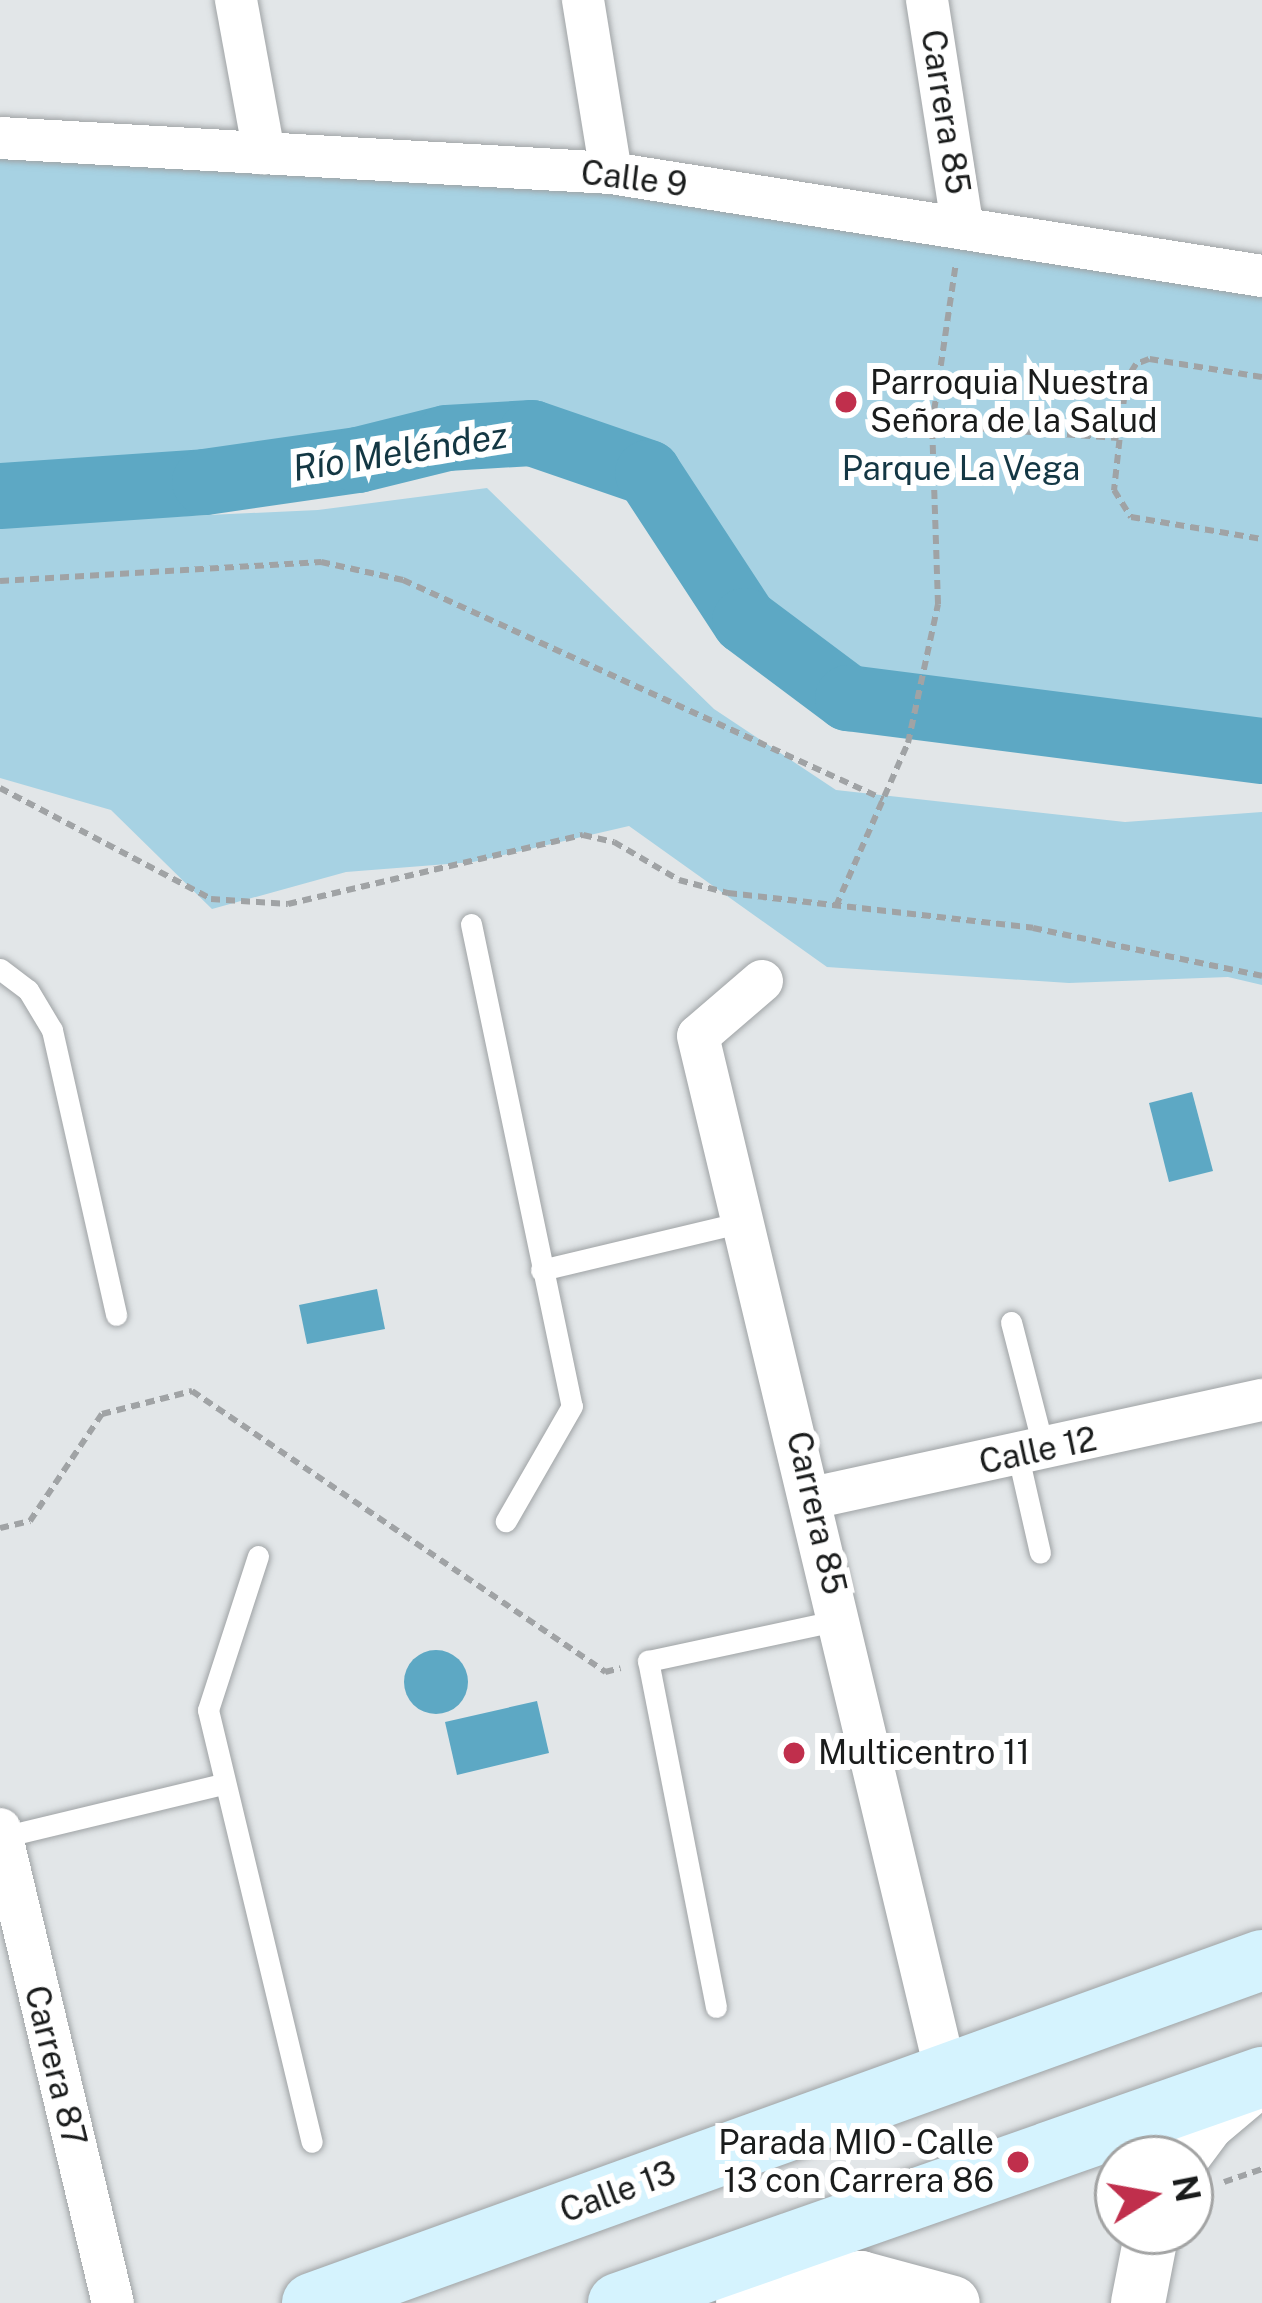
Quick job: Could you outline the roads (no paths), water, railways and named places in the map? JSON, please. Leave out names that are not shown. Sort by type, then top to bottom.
[{"type":"main road","name":"Calle 13","points":[[312,2303],[1262,1960]]},
{"type":"main road","points":[[618,2303],[1262,2078]]},
{"type":"street","points":[[236,0],[264,153]]},
{"type":"street","points":[[583,0],[611,173]]},
{"type":"street","name":"Carrera 85","points":[[927,0],[962,224]]},
{"type":"street","name":"Calle 9","points":[[0,138],[611,173],[962,224],[1262,276]]},
{"type":"street","name":"Carrera 85","points":[[762,981],[698,1036],[747,1220],[946,2073]]},
{"type":"street","name":"Calle 12","points":[[812,1498],[1262,1400]]},
{"type":"street","name":"Carrera 87","points":[[1,1833],[13,1945],[113,2303]]},
{"type":"street","points":[[1205,2135],[1207,2124],[1262,2078]]},
{"type":"street","points":[[1138,2303],[1147,2255]]},
{"type":"street","points":[[743,2303],[836,2278],[894,2282],[953,2303]]},
{"type":"lane","points":[[471,924],[572,1406],[506,1521]]},
{"type":"lane","points":[[0,969],[28,990],[52,1030],[116,1315]]},
{"type":"lane","points":[[541,1270],[747,1220]]},
{"type":"lane","points":[[1010,1322],[1031,1453],[1040,1552]]},
{"type":"lane","points":[[258,1556],[208,1710],[312,2142]]},
{"type":"lane","points":[[716,2007],[648,1661],[840,1620]]},
{"type":"lane","points":[[1,1833],[223,1784]]},
{"type":"waterway","name":"Río Meléndez","points":[[0,496],[205,482],[358,460],[447,438],[532,433],[648,473],[745,621],[848,698],[1262,751]]},
{"type":"place","name":"Parroquia Nuestra Señora de la Salud","points":[[846,402]]},
{"type":"place","name":"Multicentro 11","points":[[794,1753]]},
{"type":"place","name":"Parada MIO - Calle 13 con Carrera 86","points":[[1018,2162]]},
{"type":"park label","name":"Parque La Vega","points":[[961,469]]}]
